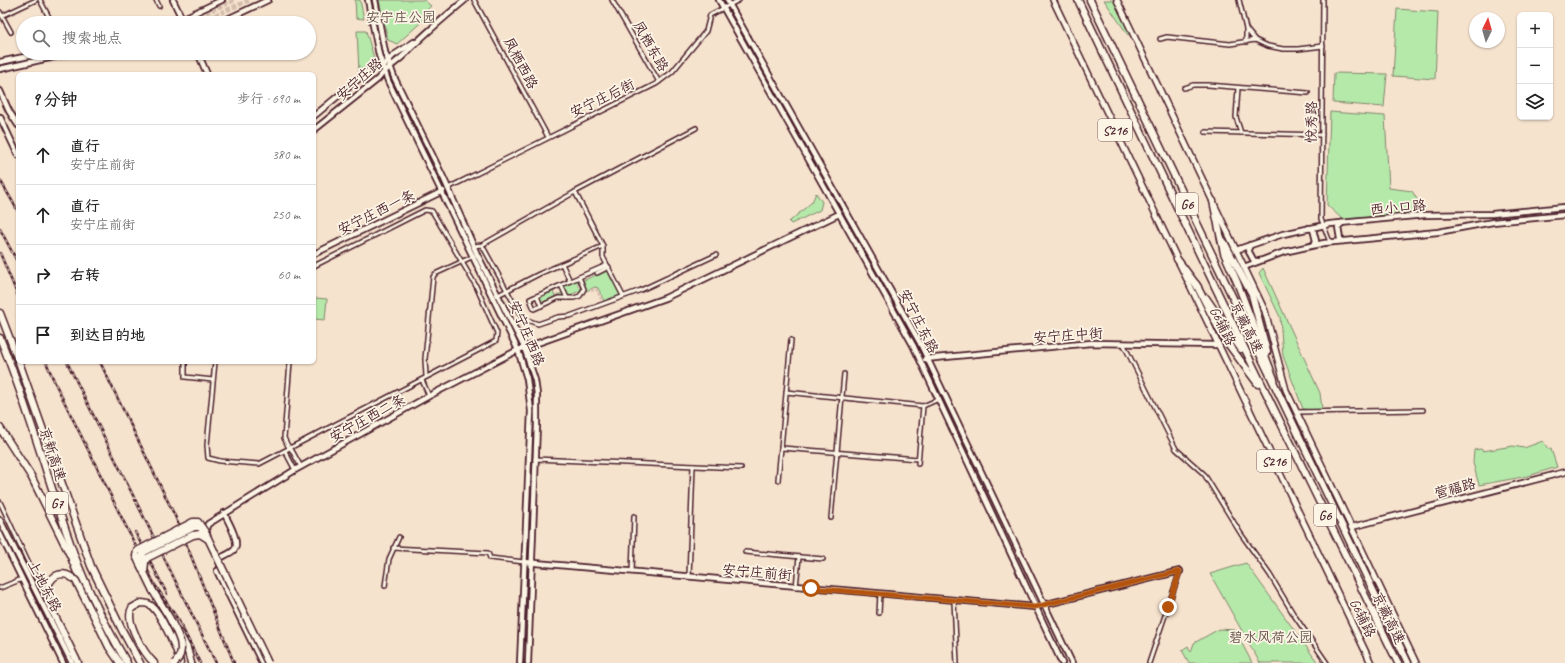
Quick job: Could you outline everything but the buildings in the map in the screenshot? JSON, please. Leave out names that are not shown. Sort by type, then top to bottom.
[{"type":"highway","name":"京藏高速","points":[[1078,0],[1253,366],[1398,663]]},
{"type":"highway","name":"京藏高速","points":[[1090,0],[1284,408],[1408,663]]},
{"type":"highway","points":[[1213,202],[1224,253],[1237,282],[1275,380]]},
{"type":"highway","points":[[1221,236],[1252,295],[1284,408]]},
{"type":"highway","points":[[1177,259],[1253,366]]},
{"type":"highway","points":[[1196,284],[1223,337],[1268,396]]},
{"type":"highway","name":"京新高速","points":[[0,313],[16,356]]},
{"type":"highway","name":"京新高速","points":[[0,338],[21,393],[75,554],[108,628],[127,663]]},
{"type":"highway","name":"京新高速","points":[[19,364],[91,566],[140,663]]},
{"type":"highway","points":[[0,428],[34,484],[71,557],[91,611]]},
{"type":"highway","points":[[191,663],[187,648],[144,573],[136,553],[140,549],[193,522],[198,522],[208,539],[268,663]]},
{"type":"highway","points":[[144,573],[147,558],[194,535],[200,534],[208,539]]},
{"type":"highway","points":[[79,663],[46,596],[48,583],[59,575],[63,574],[72,578],[109,647],[120,663]]},
{"type":"highway","points":[[154,663],[145,651],[129,619],[132,608],[141,603],[150,604],[156,611],[178,652],[180,663]]},
{"type":"highway","points":[[170,619],[177,632],[182,650],[175,663]]},
{"type":"main road","points":[[173,0],[181,16]]},
{"type":"main road","points":[[192,16],[222,0]]},
{"type":"main road","points":[[234,16],[268,0]]},
{"type":"main road","name":"安宁庄西路","points":[[368,0],[383,68],[388,81],[518,350],[528,379],[531,411],[520,663]]},
{"type":"main road","name":"安宁庄西路","points":[[375,0],[389,64],[394,77],[448,188],[473,246],[524,347],[535,380],[537,394],[536,459],[528,663]]},
{"type":"main road","name":"安宁庄路","points":[[316,128],[378,79],[383,68],[407,52],[416,41],[465,0]]},
{"type":"main road","name":"安宁庄东路","points":[[720,0],[913,345],[1062,663]]},
{"type":"main road","name":"安宁庄东路","points":[[727,0],[920,343],[926,359],[1072,663]]},
{"type":"main road","name":"G6辅路","points":[[1053,0],[1371,663]]},
{"type":"main road","name":"G6辅路","points":[[1117,0],[1268,319],[1282,381],[1416,663]]},
{"type":"main road","points":[[0,62],[16,59]]},
{"type":"main road","points":[[10,60],[11,66]]},
{"type":"main road","points":[[0,69],[39,60]]},
{"type":"main road","points":[[201,60],[206,72]]},
{"type":"main road","name":"安宁庄路","points":[[316,114],[373,67],[383,68]]},
{"type":"main road","points":[[0,91],[9,111],[16,121]]},
{"type":"main road","points":[[0,117],[16,151]]},
{"type":"main road","name":"安宁庄西一条","points":[[316,253],[448,188]]},
{"type":"main road","name":"西小口路","points":[[1236,250],[1323,225],[1425,215],[1492,214],[1565,207]]},
{"type":"main road","name":"安宁庄西二条","points":[[220,558],[206,528],[208,524],[295,470],[430,396],[524,347],[665,298],[839,214]]},
{"type":"main road","name":"西小口路","points":[[1244,267],[1284,252],[1330,242],[1438,232],[1493,222],[1565,215]]},
{"type":"main road","points":[[1342,223],[1338,227],[1340,239],[1343,241]]},
{"type":"main road","points":[[1310,228],[1314,230],[1316,242],[1313,245]]},
{"type":"main road","points":[[1250,245],[1248,250],[1253,260],[1258,262]]},
{"type":"main road","name":"安宁庄中街","points":[[920,361],[926,359],[1091,342],[1218,345]]},
{"type":"main road","name":"营福路","points":[[1352,527],[1565,472]]},
{"type":"main road","points":[[224,513],[235,538],[236,546],[235,549],[220,558],[220,569],[217,571],[262,663]]},
{"type":"main road","name":"上地东路","points":[[0,520],[72,663]]},
{"type":"main road","name":"上地东路","points":[[0,534],[63,663]]},
{"type":"main road","name":"安宁庄前街","points":[[524,562],[1035,607]]},
{"type":"main road","points":[[1035,607],[1180,571]]},
{"type":"street","points":[[2,16],[36,0]]},
{"type":"street","points":[[40,0],[48,16]]},
{"type":"street","points":[[156,0],[159,6]]},
{"type":"street","name":"凤栖西路","points":[[474,0],[548,137]]},
{"type":"street","name":"凤栖东路","points":[[612,0],[659,82]]},
{"type":"street","name":"安宁庄后街","points":[[448,188],[659,82],[672,72],[706,31],[710,15],[739,0]]},
{"type":"street","points":[[1239,0],[1246,29],[1246,42]]},
{"type":"street","name":"悦秀路","points":[[1323,0],[1321,219],[1330,242]]},
{"type":"street","points":[[0,12],[11,32]]},
{"type":"street","points":[[1246,29],[1255,40],[1268,46],[1298,49],[1323,46]]},
{"type":"street","points":[[1160,39],[1167,37],[1230,44],[1255,40]]},
{"type":"street","points":[[1184,88],[1193,85],[1308,93]]},
{"type":"street","points":[[1238,88],[1236,117],[1241,133]]},
{"type":"street","points":[[473,246],[482,245],[575,192],[696,128]]},
{"type":"street","points":[[1205,132],[1322,135]]},
{"type":"street","points":[[575,192],[603,246],[603,257],[623,296]]},
{"type":"street","points":[[215,364],[207,445],[208,458],[220,461],[259,464],[496,341],[497,333],[476,286],[432,211],[425,210],[316,265]]},
{"type":"street","points":[[482,245],[522,318],[538,324],[558,317],[570,316],[603,302],[623,296],[716,255]]},
{"type":"street","points":[[498,295],[603,246]]},
{"type":"street","points":[[426,376],[433,277],[435,274],[477,254]]},
{"type":"street","points":[[562,264],[570,281]]},
{"type":"street","points":[[597,273],[608,266]]},
{"type":"street","points":[[579,277],[580,284],[584,289],[580,296],[558,298],[534,309],[530,299],[579,277],[608,266]]},
{"type":"street","points":[[561,285],[567,298]]},
{"type":"street","points":[[537,296],[541,306]]},
{"type":"street","points":[[778,480],[791,340]]},
{"type":"street","points":[[1123,343],[1176,449],[1204,474],[1241,534],[1270,575],[1294,615],[1327,663]]},
{"type":"street","points":[[185,364],[184,377],[213,380]]},
{"type":"street","points":[[290,364],[284,438],[301,467]]},
{"type":"street","points":[[831,518],[844,374]]},
{"type":"street","points":[[422,380],[430,396]]},
{"type":"street","points":[[786,392],[923,406],[939,400]]},
{"type":"street","points":[[918,464],[923,406]]},
{"type":"street","points":[[1296,412],[1423,410]]},
{"type":"street","points":[[782,448],[918,459]]},
{"type":"street","points":[[285,451],[295,470]]},
{"type":"street","points":[[536,459],[741,468]]},
{"type":"street","points":[[689,577],[694,466]]},
{"type":"street","points":[[0,502],[28,562],[79,663]]},
{"type":"street","points":[[632,572],[634,516]]},
{"type":"street","points":[[385,586],[390,559],[398,537]]},
{"type":"street","points":[[394,548],[488,553],[490,558],[524,562]]},
{"type":"street","points":[[745,552],[823,559]]},
{"type":"street","points":[[796,587],[799,557]]},
{"type":"street","points":[[1149,663],[1180,571]]},
{"type":"street","points":[[0,588],[22,579]]},
{"type":"street","points":[[879,613],[880,594]]},
{"type":"street","points":[[954,601],[957,663]]},
{"type":"green space","points":[[355,0],[360,0],[364,19],[356,18]]},
{"type":"green space","name":"安宁庄公园","points":[[379,0],[424,0],[431,6],[425,12],[428,16],[397,44],[388,40]]},
{"type":"green space","points":[[1104,0],[1115,0],[1131,34],[1128,35]]},
{"type":"green space","points":[[1397,9],[1438,12],[1435,79],[1393,76]]},
{"type":"green space","points":[[357,31],[366,31],[374,58],[359,72]]},
{"type":"green space","points":[[1334,73],[1387,74],[1384,107],[1333,103]]},
{"type":"green space","points":[[1330,112],[1385,116],[1389,188],[1412,191],[1418,201],[1419,212],[1343,220],[1327,205]]},
{"type":"green space","points":[[816,193],[822,202],[820,210],[791,224],[789,222],[812,202]]},
{"type":"green space","points":[[1263,268],[1320,393],[1322,409],[1303,409],[1283,356],[1280,317],[1259,273]]},
{"type":"green space","points":[[610,269],[621,295],[604,301],[598,288],[595,287],[586,291],[582,281]]},
{"type":"green space","points":[[576,279],[580,281],[577,284],[580,284],[583,289],[567,297],[562,286]]},
{"type":"green space","points":[[560,287],[553,292],[555,296],[562,293],[565,295],[541,305],[539,297]]},
{"type":"green space","points":[[316,298],[327,299],[325,320],[316,319]]},
{"type":"green space","points":[[1543,441],[1548,449],[1551,449],[1557,467],[1528,476],[1479,485],[1473,463],[1474,450],[1481,449],[1483,451],[1513,446],[1524,448]]},
{"type":"green space","name":"碧水风荷公园","points":[[1246,563],[1318,663],[1260,663],[1210,574]]},
{"type":"green space","points":[[1219,629],[1235,630],[1252,663],[1189,663],[1182,650],[1188,646],[1191,652],[1194,643]]},
{"type":"tunnel","points":[[198,16],[235,0]]},
{"type":"tunnel","points":[[213,16],[250,0]]},
{"type":"tunnel","points":[[47,61],[51,60]]},
{"type":"tunnel","points":[[587,277],[597,273]]},
{"type":"tunnel","points":[[591,290],[597,290],[602,300]]},
{"type":"railway","points":[[0,180],[16,208]]},
{"type":"railway","points":[[0,229],[16,259]]},
{"type":"railway","points":[[0,253],[16,291]]},
{"type":"railway","points":[[47,364],[155,585],[179,621],[200,663]]},
{"type":"railway","points":[[68,364],[216,663]]},
{"type":"railway","points":[[101,364],[175,516],[234,663]]},
{"type":"railway","points":[[135,532],[167,594]]},
{"type":"route","points":[[811,588],[1035,607],[1180,571],[1168,607]]}]
